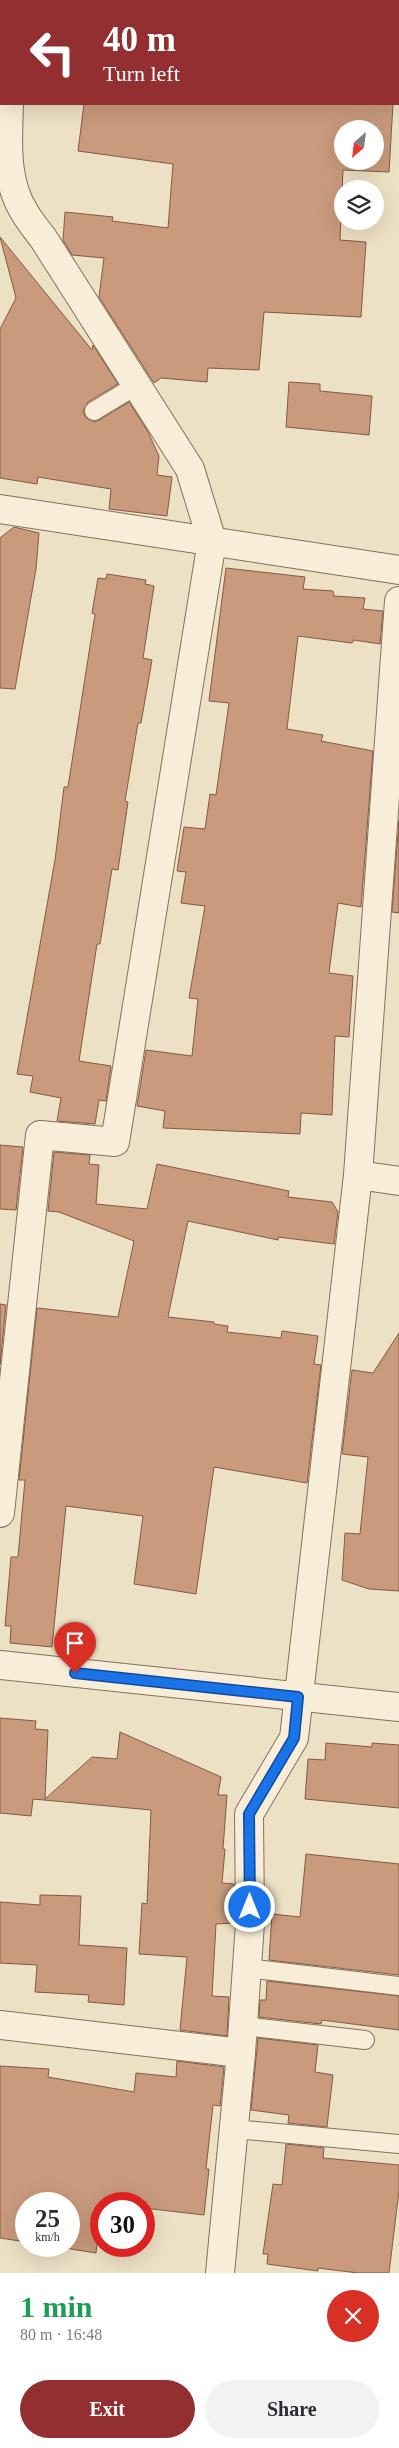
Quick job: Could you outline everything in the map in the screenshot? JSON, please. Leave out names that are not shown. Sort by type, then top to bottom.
[{"type":"street","points":[[0,1513],[40,1135],[115,1142],[212,542],[190,469],[43,238],[24,212],[11,181],[8,151],[9,105]]},
{"type":"street","points":[[0,509],[399,570]]},
{"type":"street","points":[[220,2273],[241,2053],[250,1923],[249,1814],[294,1738],[358,1175],[399,601]]},
{"type":"street","points":[[358,1175],[399,1181]]},
{"type":"street","points":[[0,1665],[399,1707]]},
{"type":"street","points":[[0,2025],[241,2053]]},
{"type":"lane","points":[[94,411],[136,385]]},
{"type":"lane","points":[[247,1968],[399,1986]]},
{"type":"lane","points":[[243,2026],[365,2040]]},
{"type":"lane","points":[[234,2129],[399,2144]]},
{"type":"building","points":[[84,105],[393,105],[389,172],[343,170],[343,180],[334,180],[334,230],[340,230],[340,240],[366,242],[361,317],[264,312],[259,370],[208,368],[207,382],[161,378],[154,383],[99,297],[104,258],[72,255],[63,240],[65,212],[113,217],[112,221],[168,228],[173,164],[78,151]]},
{"type":"building","points":[[0,237],[92,350],[93,345],[118,384],[88,402],[83,411],[85,417],[94,422],[129,402],[148,432],[159,456],[157,475],[172,477],[167,516],[109,509],[111,489],[38,477],[37,484],[0,478],[0,329],[16,298]]},
{"type":"building","points":[[289,382],[320,384],[320,391],[372,396],[369,435],[286,427]]},
{"type":"building","points":[[14,527],[39,533],[36,569],[15,689],[0,688],[0,538]]},
{"type":"building","points":[[226,568],[305,577],[303,589],[333,591],[334,596],[365,598],[363,609],[383,611],[380,644],[354,640],[352,643],[298,636],[287,729],[323,735],[321,741],[373,751],[361,907],[338,903],[329,973],[353,976],[349,1037],[335,1036],[332,1115],[301,1113],[300,1134],[163,1128],[165,1111],[137,1106],[146,1050],[192,1056],[198,999],[189,998],[205,906],[181,903],[186,872],[177,871],[184,827],[205,829],[210,794],[216,795],[229,703],[209,701]]},
{"type":"building","points":[[107,574],[146,580],[145,584],[154,586],[143,658],[152,660],[141,723],[138,723],[125,801],[128,802],[118,870],[112,869],[100,944],[97,944],[79,1061],[111,1066],[106,1101],[99,1100],[95,1124],[57,1121],[61,1098],[30,1092],[33,1076],[17,1074],[55,860],[64,787],[68,787],[95,614],[92,613],[98,578],[106,579]]},
{"type":"building","points":[[399,820],[399,913],[392,912]]},
{"type":"building","points":[[0,1145],[23,1147],[16,1210],[0,1209]]},
{"type":"building","points":[[54,1152],[90,1155],[89,1164],[99,1165],[96,1204],[147,1209],[157,1164],[289,1191],[288,1197],[332,1202],[338,1212],[334,1244],[278,1237],[278,1240],[188,1221],[168,1317],[214,1322],[214,1324],[228,1326],[227,1332],[281,1338],[282,1331],[318,1336],[314,1364],[321,1365],[307,1483],[214,1467],[196,1594],[134,1584],[143,1516],[66,1506],[52,1647],[10,1643],[11,1626],[5,1626],[11,1557],[18,1557],[25,1480],[19,1480],[37,1308],[118,1317],[134,1241],[59,1212],[48,1211]]},
{"type":"building","points":[[0,1304],[6,1305],[0,1365]]},
{"type":"building","points":[[399,1333],[399,1591],[369,1589],[342,1580],[345,1533],[360,1534],[368,1457],[342,1454],[352,1370],[373,1373]]},
{"type":"building","points":[[0,1718],[36,1721],[35,1729],[48,1730],[45,1799],[92,1757],[117,1759],[120,1732],[221,1777],[218,1795],[227,1795],[222,1883],[234,1884],[234,1923],[216,1924],[212,1996],[229,1997],[227,2036],[180,2030],[187,1957],[139,1954],[142,1903],[147,1904],[151,1810],[33,1799],[31,1816],[0,1813]]},
{"type":"building","points":[[326,1743],[372,1747],[372,1743],[399,1745],[399,1808],[305,1799],[308,1759],[325,1760]]},
{"type":"building","points":[[306,1854],[399,1864],[399,1975],[269,1960],[272,1914],[300,1917]]},
{"type":"building","points":[[40,1895],[81,1896],[79,1945],[127,1948],[124,2005],[88,2002],[89,1995],[35,1992],[37,1965],[0,1963],[0,1902],[40,1905]]},
{"type":"building","points":[[267,1981],[399,1996],[399,2030],[322,2020],[321,2024],[259,2017],[260,2000],[266,2000]]},
{"type":"building","points":[[258,2038],[318,2045],[315,2072],[333,2075],[327,2127],[288,2123],[289,2115],[251,2110]]},
{"type":"building","points":[[177,2061],[224,2067],[220,2106],[213,2105],[206,2169],[209,2169],[204,2215],[155,2209],[155,2192],[90,2192],[90,2252],[80,2250],[80,2192],[15,2192],[15,2240],[0,2238],[0,2066],[49,2069],[48,2077],[134,2092],[136,2073],[176,2077]]},
{"type":"building","points":[[286,2144],[324,2148],[323,2158],[399,2165],[399,2191],[389,2273],[358,2273],[318,2268],[318,2271],[267,2264],[268,2254],[263,2254],[273,2184],[282,2185]]},
{"type":"route","points":[[75,1673],[298,1697],[294,1738],[283,1760],[255,1800],[249,1814],[250,1907]]}]
